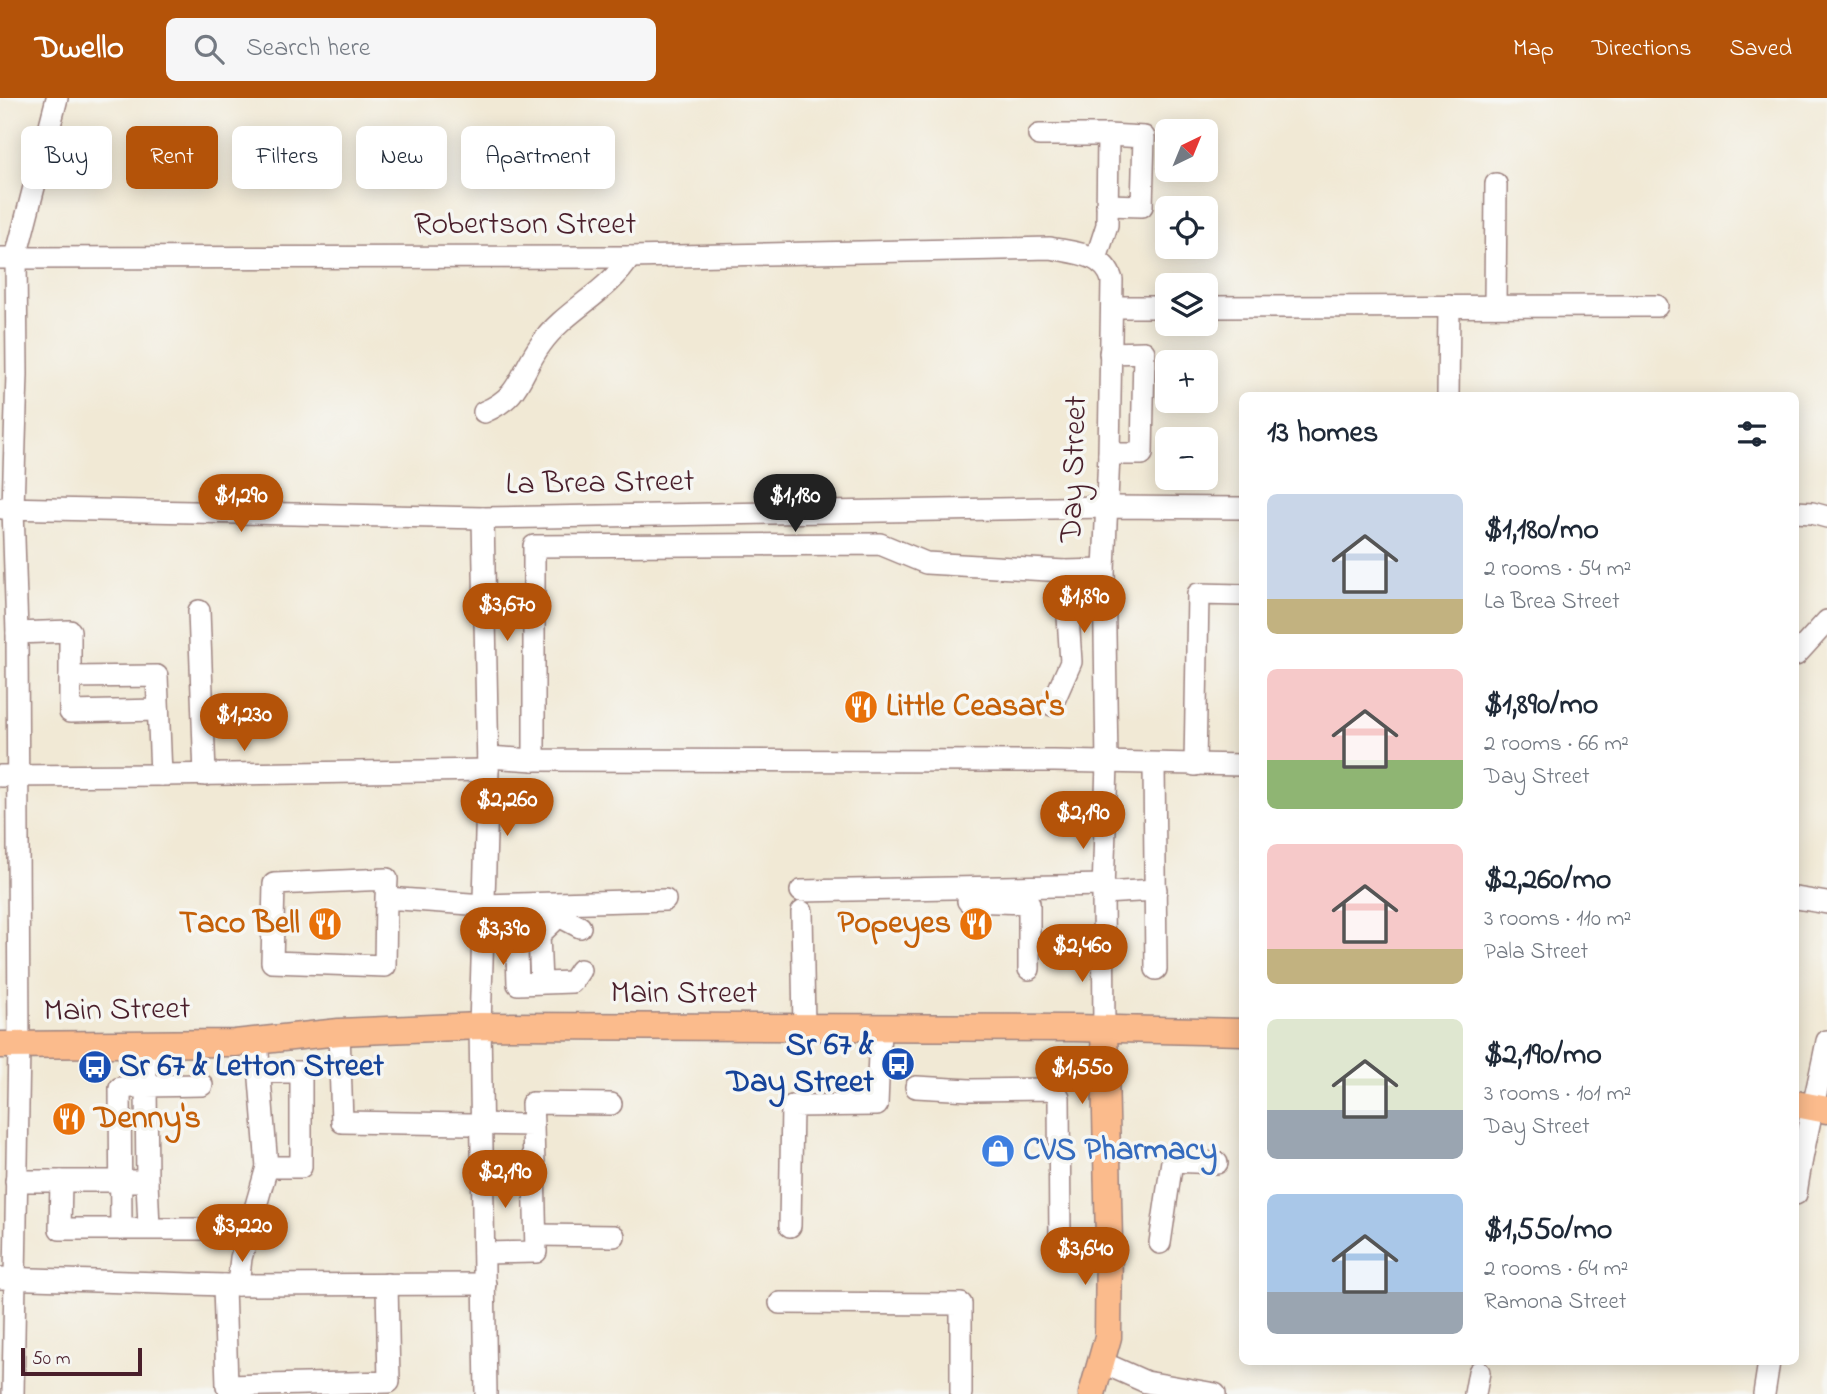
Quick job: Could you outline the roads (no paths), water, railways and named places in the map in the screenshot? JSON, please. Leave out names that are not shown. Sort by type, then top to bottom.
[{"type":"main road","name":"Main Street","points":[[9,1046],[257,1041],[339,1032],[480,1026],[1239,1032]]},
{"type":"main road","points":[[1092,1394],[1108,1337],[1104,1029]]},
{"type":"street","points":[[13,1394],[7,1278],[11,1175],[9,776],[18,633],[7,508],[17,374],[8,258],[57,98]]},
{"type":"street","points":[[1039,135],[1143,136],[1142,206],[1107,205]]},
{"type":"street","points":[[1096,259],[1107,225],[1108,135]]},
{"type":"street","points":[[1494,306],[1496,184]]},
{"type":"street","name":"Robertson Street","points":[[8,258],[629,257],[1050,248],[1096,259]]},
{"type":"street","points":[[484,412],[503,402],[514,392],[541,344],[608,282],[629,257]]},
{"type":"street","name":"Day Street","points":[[1096,259],[1109,271],[1112,280],[1104,570],[1107,763],[1103,889],[1104,1029]]},
{"type":"street","points":[[1448,392],[1449,306]]},
{"type":"street","points":[[1218,307],[1657,306]]},
{"type":"street","points":[[1112,307],[1155,307]]},
{"type":"street","points":[[1109,454],[1142,454],[1144,352],[1110,353]]},
{"type":"street","name":"La Brea Street","points":[[7,508],[483,518],[1107,507],[1239,508]]},
{"type":"street","points":[[1799,512],[1827,517]]},
{"type":"street","points":[[483,518],[488,764],[480,1026],[486,1394]]},
{"type":"street","points":[[534,760],[534,546],[880,544],[926,563],[1065,571],[1104,570]]},
{"type":"street","points":[[1052,705],[1071,663],[1065,571]]},
{"type":"street","points":[[1195,765],[1198,594],[1239,595]]},
{"type":"street","points":[[199,611],[205,775]]},
{"type":"street","points":[[1799,652],[1827,621]]},
{"type":"street","points":[[18,633],[70,632],[70,712],[158,710]]},
{"type":"street","points":[[70,677],[157,676],[161,775]]},
{"type":"street","points":[[9,776],[205,775],[534,760],[1239,765]]},
{"type":"street","points":[[1154,764],[1156,969]]},
{"type":"street","points":[[387,879],[386,898],[384,966],[272,962],[274,884],[387,879]]},
{"type":"street","points":[[804,1028],[802,901],[1103,889],[1156,890]]},
{"type":"street","points":[[386,898],[485,905],[665,900]]},
{"type":"street","points":[[1799,898],[1827,903]]},
{"type":"street","points":[[934,900],[1029,903],[1029,969]]},
{"type":"street","points":[[579,927],[559,916],[516,920],[518,984],[572,982],[580,970]]},
{"type":"street","points":[[790,1226],[792,1106],[877,1105],[880,1028]]},
{"type":"street","points":[[339,1032],[342,1122],[533,1125]]},
{"type":"street","points":[[257,1041],[267,1167],[231,1284],[227,1386],[389,1382],[387,1284]]},
{"type":"street","points":[[1799,1172],[1803,1143],[1827,1041]]},
{"type":"street","points":[[146,1044],[149,1228]]},
{"type":"street","points":[[260,1072],[301,1072],[301,1167],[267,1167]]},
{"type":"street","points":[[121,1229],[120,1088],[202,1085]]},
{"type":"street","points":[[916,1087],[1055,1091],[1059,1097],[1060,1242]]},
{"type":"street","points":[[484,1253],[536,1252],[532,1103],[611,1104]]},
{"type":"street","points":[[1160,1242],[1171,1161],[1217,1163]]},
{"type":"street","points":[[11,1175],[61,1181],[147,1181]]},
{"type":"street","points":[[61,1181],[60,1229],[204,1229]]},
{"type":"street","points":[[536,1235],[614,1236]]},
{"type":"street","points":[[7,1278],[231,1284],[485,1284]]},
{"type":"street","points":[[780,1303],[961,1304],[961,1394]]},
{"type":"street","points":[[1101,1362],[1146,1382],[1215,1394]]},
{"type":"street","points":[[1764,1394],[1769,1365]]},
{"type":"street","points":[[1475,1394],[1479,1372]]},
{"type":"place","name":"Little Ceasar's","points":[[861,707]]},
{"type":"place","name":"Taco Bell","points":[[325,924]]},
{"type":"place","name":"Popeyes","points":[[976,924]]},
{"type":"place","name":"Sr 67 & Day Street","points":[[898,1064]]},
{"type":"place","name":"Sr 67 & Letton Street","points":[[95,1067]]},
{"type":"place","name":"Denny's","points":[[69,1119]]},
{"type":"place","name":"CVS Pharmacy","points":[[998,1151]]}]
